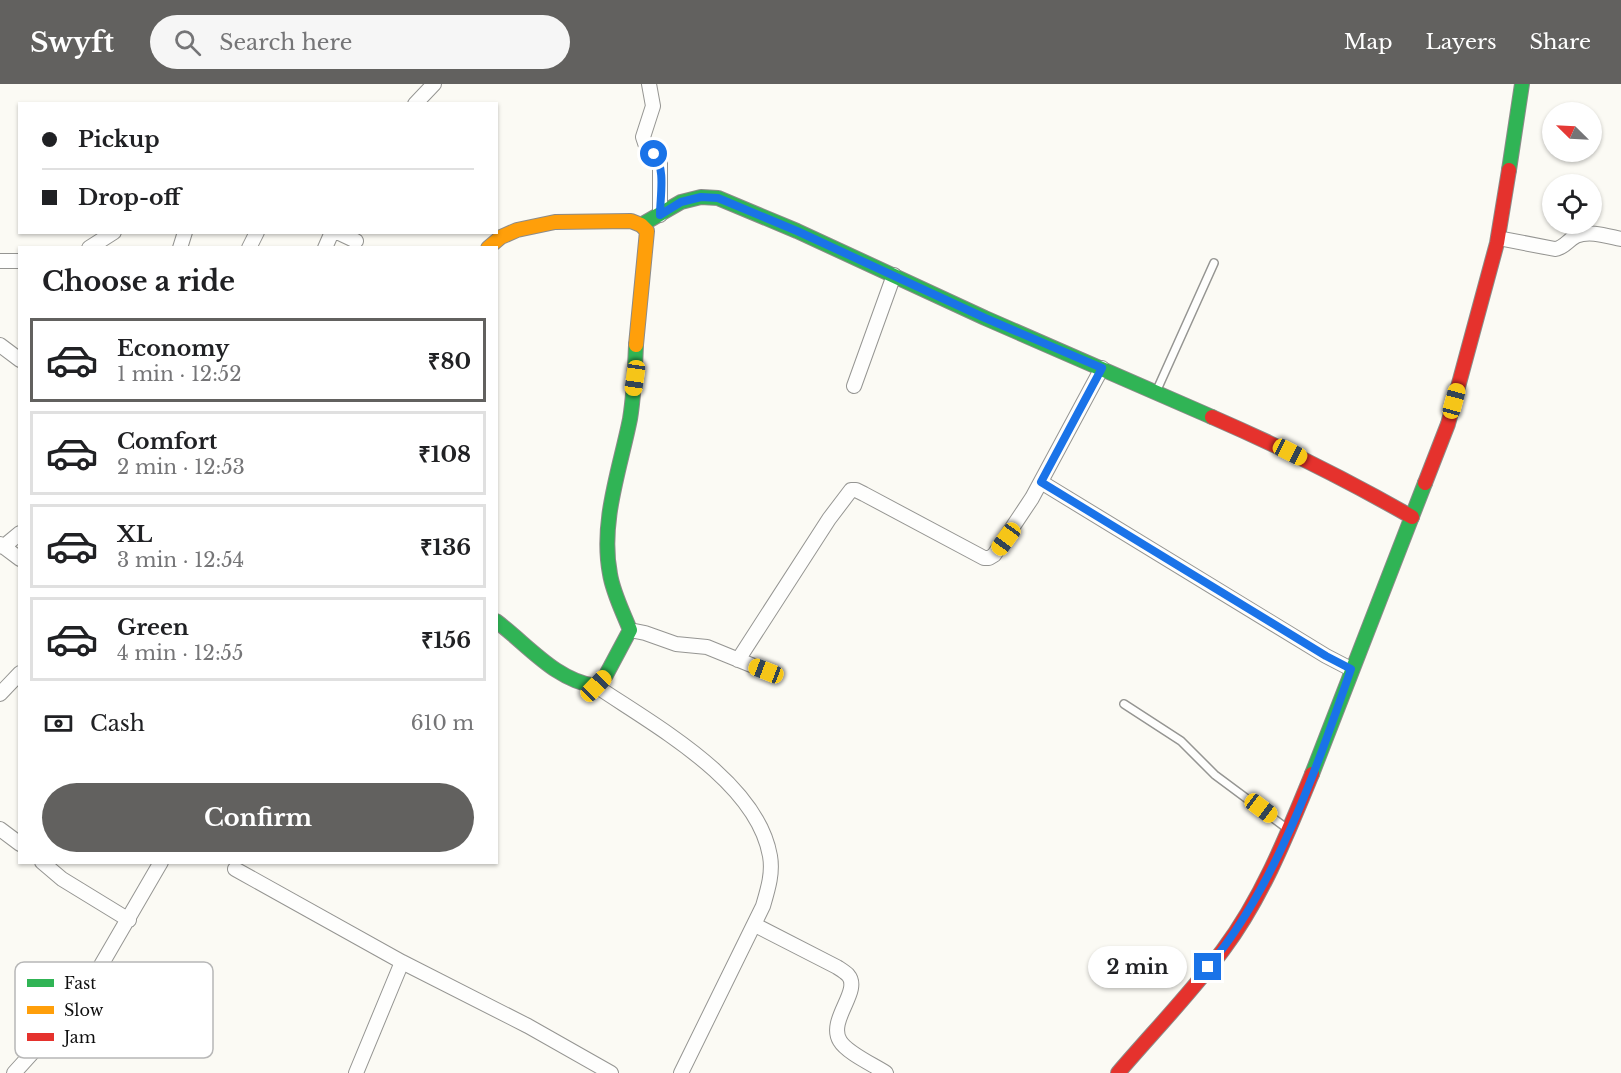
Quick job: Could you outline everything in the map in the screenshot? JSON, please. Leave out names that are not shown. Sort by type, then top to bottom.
[{"type":"street","points":[[417,102],[435,84]]},
{"type":"street","points":[[649,84],[653,106],[643,137],[646,146],[660,163],[660,215]]},
{"type":"street","points":[[1118,1073],[1223,950],[1257,896],[1289,830],[1448,424],[1498,238],[1522,84]]},
{"type":"street","points":[[641,225],[681,202],[701,197],[718,198],[1269,442],[1352,483],[1412,517]]},
{"type":"street","points":[[491,246],[512,230],[528,225],[631,221],[641,225],[647,231],[630,417],[608,515],[607,537],[612,584],[630,630],[606,675],[596,686]]},
{"type":"street","points":[[92,246],[111,234]]},
{"type":"street","points":[[342,234],[358,240]]},
{"type":"street","points":[[1498,238],[1555,249],[1561,248],[1574,237],[1583,234],[1621,239]]},
{"type":"street","points":[[0,261],[18,261]]},
{"type":"street","points":[[854,386],[894,275]]},
{"type":"street","points":[[0,345],[18,358]]},
{"type":"street","points":[[738,660],[829,519],[851,490],[864,494],[977,555],[989,558],[994,555],[1041,482],[1102,368]]},
{"type":"street","points":[[1041,482],[1351,669]]},
{"type":"street","points":[[18,534],[1,545],[18,558]]},
{"type":"street","points":[[498,623],[573,681],[586,687],[596,686],[713,767],[750,807],[761,825],[770,856],[770,879],[763,906],[681,1073]]},
{"type":"street","points":[[630,630],[676,644],[707,647],[766,671]]},
{"type":"street","points":[[0,694],[18,675]]},
{"type":"street","points":[[0,829],[18,842]]},
{"type":"street","points":[[44,864],[62,879],[129,920]]},
{"type":"street","points":[[102,962],[160,864]]},
{"type":"street","points":[[236,869],[402,962],[537,1031],[611,1073]]},
{"type":"street","points":[[755,926],[837,966],[848,976],[851,981],[851,990],[837,1026],[840,1041],[846,1048],[886,1073]]},
{"type":"street","points":[[356,1073],[402,962]]},
{"type":"street","points":[[14,1073],[27,1058]]},
{"type":"lane","points":[[1156,392],[1214,263]]},
{"type":"lane","points":[[1124,704],[1180,741],[1215,775],[1289,830]]},
{"type":"traffic: fast","points":[[1509,170],[1522,84]]},
{"type":"traffic: fast","points":[[641,225],[681,202],[701,197],[718,198],[797,231],[985,318],[1212,417]]},
{"type":"traffic: fast","points":[[498,623],[555,669],[581,683],[596,686],[606,675],[630,630],[611,581],[608,535],[612,496],[631,410],[636,345]]},
{"type":"traffic: fast","points":[[1312,774],[1425,483]]},
{"type":"traffic: slow","points":[[490,246],[501,237],[517,230],[555,222],[631,221],[641,225],[647,231],[636,345]]},
{"type":"traffic: jam","points":[[1425,483],[1448,424],[1497,243],[1509,170]]},
{"type":"traffic: jam","points":[[1212,417],[1314,464],[1412,517]]},
{"type":"traffic: jam","points":[[1118,1073],[1198,982],[1237,930],[1262,888],[1312,774]]},
{"type":"route","points":[[654,154],[658,158],[661,169],[660,215],[681,202],[701,197],[718,198],[797,231],[985,318],[1102,368],[1041,482],[1351,669],[1330,729],[1289,830],[1257,896],[1223,950],[1208,967]]}]
